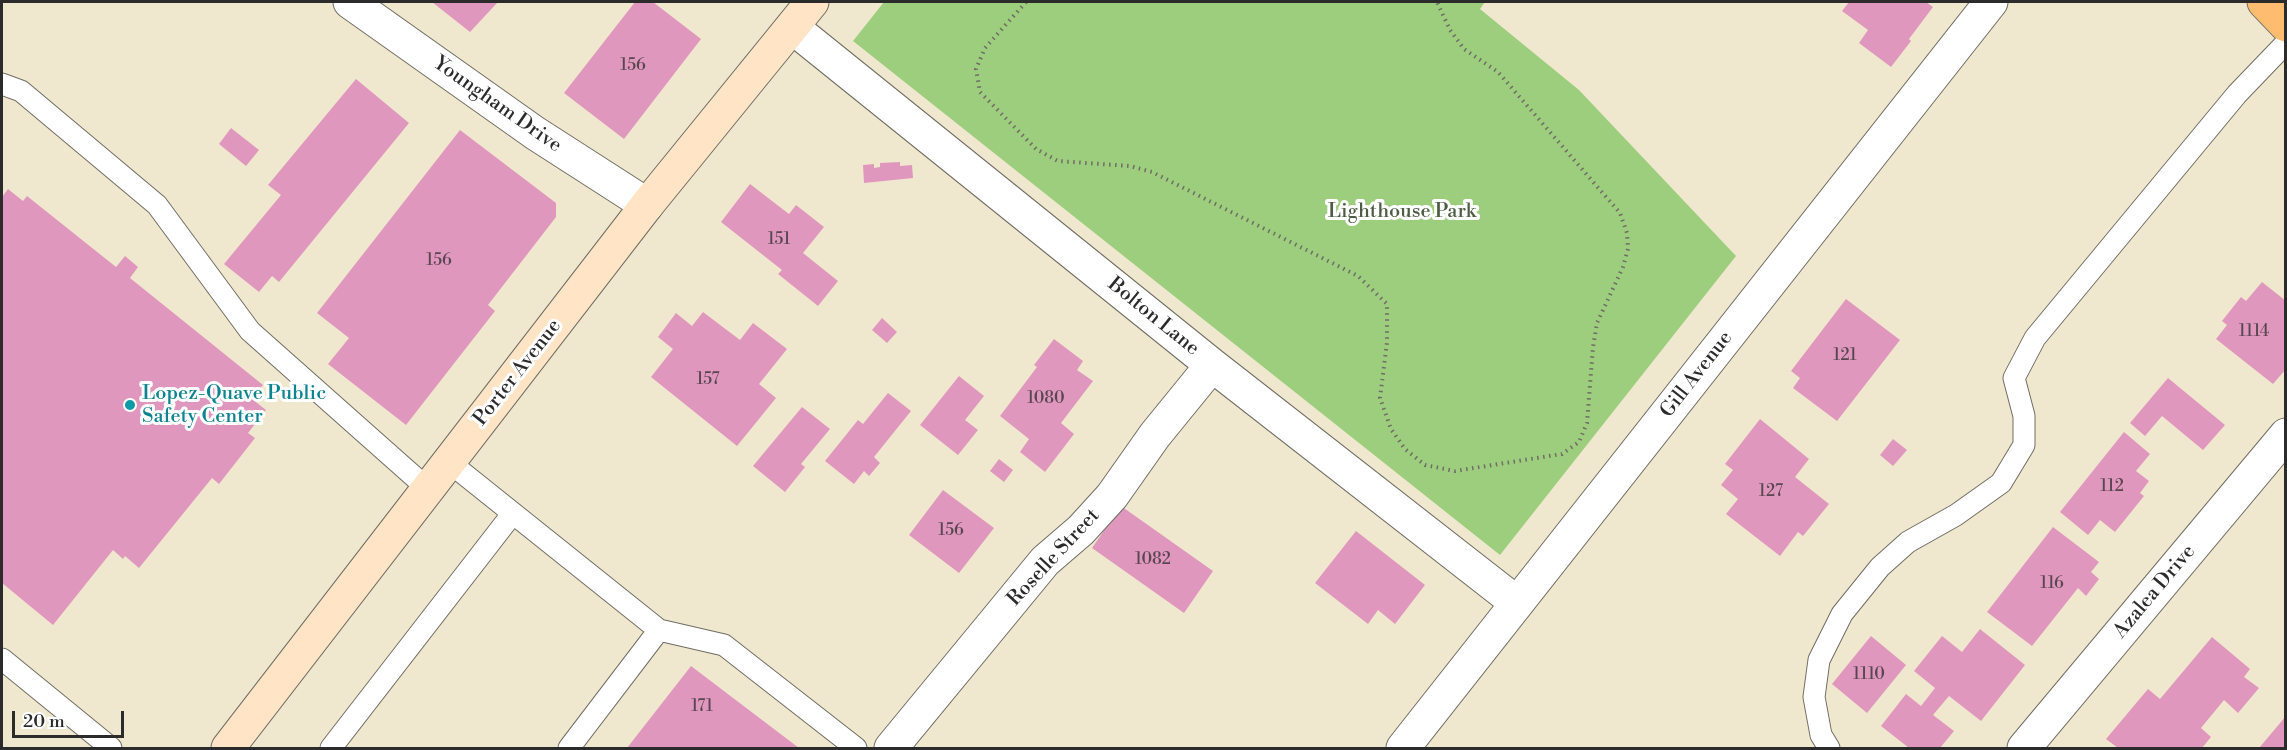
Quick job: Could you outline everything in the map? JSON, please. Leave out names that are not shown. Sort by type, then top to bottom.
[{"type":"main road","name":"Porter Avenue","points":[[233,747],[647,205],[812,2]]},
{"type":"main road","points":[[2264,2],[2286,25]]},
{"type":"street","name":"Youngham Drive","points":[[351,2],[535,133],[647,205]]},
{"type":"street","name":"Gill Avenue","points":[[1403,748],[1991,2]]},
{"type":"street","name":"Bolton Lane","points":[[792,27],[1212,365],[1517,603]]},
{"type":"street","name":"Roselle Street","points":[[891,748],[1045,561],[1081,530],[1112,496],[1155,435],[1212,365]]},
{"type":"street","name":"Azalea Drive","points":[[2024,748],[2286,435]]},
{"type":"lane","points":[[1829,748],[1821,735],[1814,697],[1819,660],[1842,614],[1880,567],[1908,542],[1956,515],[2001,483],[2024,445],[2024,416],[2014,378],[2035,338],[2237,94],[2286,43]]},
{"type":"lane","points":[[2,84],[21,92],[157,206],[250,331],[428,489]]},
{"type":"lane","points":[[449,462],[659,630],[724,645],[856,748]]},
{"type":"lane","points":[[331,748],[513,513]]},
{"type":"lane","points":[[568,748],[659,630]]},
{"type":"lane","points":[[2,659],[111,748]]},
{"type":"path","points":[[1026,2],[985,48],[976,69],[980,92],[1036,149],[1058,161],[1130,166],[1152,172],[1358,276],[1387,304],[1387,342],[1380,398],[1391,429],[1405,449],[1425,465],[1455,471],[1562,454],[1579,442],[1587,423],[1597,323],[1623,267],[1628,249],[1627,233],[1620,213],[1498,72],[1464,49],[1450,30],[1437,2]]},
{"type":"green space","name":"Lighthouse Park","points":[[884,2],[1485,2],[1480,9],[1579,90],[1736,256],[1500,555],[853,41]]},
{"type":"building","points":[[432,2],[498,2],[470,32]]},
{"type":"building","points":[[635,2],[653,2],[701,39],[624,139],[564,93]]},
{"type":"building","points":[[1849,2],[1926,2],[1933,7],[1891,67],[1859,43],[1868,30],[1842,11]]},
{"type":"building","points":[[356,79],[409,123],[279,282],[272,276],[259,292],[224,264],[281,195],[268,185]]},
{"type":"building","points":[[231,128],[259,150],[246,166],[219,144]]},
{"type":"building","points":[[460,130],[556,203],[556,217],[488,305],[495,311],[406,425],[328,364],[349,338],[317,313]]},
{"type":"building","points":[[900,162],[900,166],[912,165],[913,178],[864,183],[863,165],[874,164],[874,168],[880,167],[880,163]]},
{"type":"building","points":[[750,184],[789,214],[796,205],[824,227],[803,253],[838,281],[818,306],[778,274],[782,270],[721,222]]},
{"type":"building","name":"Lopez-Quave Public Safety Center","points":[[8,189],[23,201],[27,196],[116,267],[125,256],[138,267],[130,278],[263,385],[252,399],[266,410],[248,433],[255,438],[219,484],[212,478],[139,568],[125,556],[123,559],[113,550],[53,625],[2,583],[2,197]]},
{"type":"building","points":[[2262,282],[2286,301],[2286,369],[2273,384],[2216,339],[2227,325],[2222,321],[2241,297],[2246,301]]},
{"type":"building","points":[[1846,299],[1900,340],[1837,421],[1793,388],[1800,378],[1791,371]]},
{"type":"building","points":[[703,312],[740,340],[753,323],[787,349],[759,384],[776,398],[737,446],[651,377],[673,349],[658,337],[676,313],[692,326]]},
{"type":"building","points":[[882,318],[897,332],[887,343],[872,330]]},
{"type":"building","points":[[1054,339],[1083,361],[1077,370],[1093,381],[1061,423],[1074,434],[1045,472],[1020,452],[1029,439],[1000,416],[1037,367],[1034,365]]},
{"type":"building","points":[[959,376],[984,396],[965,420],[978,430],[958,455],[920,425]]},
{"type":"building","points":[[2168,378],[2225,425],[2203,450],[2162,416],[2145,436],[2130,423]]},
{"type":"building","points":[[888,393],[911,411],[874,457],[880,463],[869,476],[864,471],[854,484],[825,461],[858,420],[863,424]]},
{"type":"building","points":[[802,407],[830,429],[801,464],[805,467],[785,492],[753,466]]},
{"type":"building","points":[[1760,419],[1809,459],[1795,477],[1829,504],[1803,536],[1798,532],[1780,556],[1726,514],[1738,499],[1721,485],[1733,470],[1725,464]]},
{"type":"building","points":[[2124,432],[2150,454],[2136,471],[2149,481],[2140,493],[2144,496],[2115,532],[2100,520],[2088,535],[2060,512]]},
{"type":"building","points":[[1893,439],[1907,450],[1893,466],[1880,455]]},
{"type":"building","points":[[999,459],[1013,470],[1004,482],[990,471]]},
{"type":"building","points":[[943,490],[994,528],[959,573],[909,535]]},
{"type":"building","points":[[1121,506],[1213,571],[1184,613],[1092,548]]},
{"type":"building","points":[[2053,527],[2099,562],[2091,572],[2099,579],[2086,596],[2078,588],[2032,646],[1987,612]]},
{"type":"building","points":[[1356,531],[1425,585],[1395,624],[1378,610],[1368,624],[1315,583]]},
{"type":"building","points":[[1980,629],[2025,665],[1981,721],[1949,696],[1933,715],[1954,731],[1940,748],[1909,748],[1881,726],[1906,694],[1921,706],[1935,688],[1914,671],[1942,636],[1962,652]]},
{"type":"building","points":[[1871,636],[1906,665],[1867,713],[1832,684]]},
{"type":"building","points":[[2212,637],[2250,669],[2244,677],[2259,688],[2238,713],[2224,700],[2201,728],[2211,737],[2202,748],[2118,748],[2106,739],[2148,689],[2160,699]]},
{"type":"building","points":[[691,666],[799,748],[627,748]]},
{"type":"building","points":[[2286,716],[2286,748],[2259,748]]},
{"type":"place","name":"Lopez-Quave Public Safety Center","points":[[130,405]]}]
